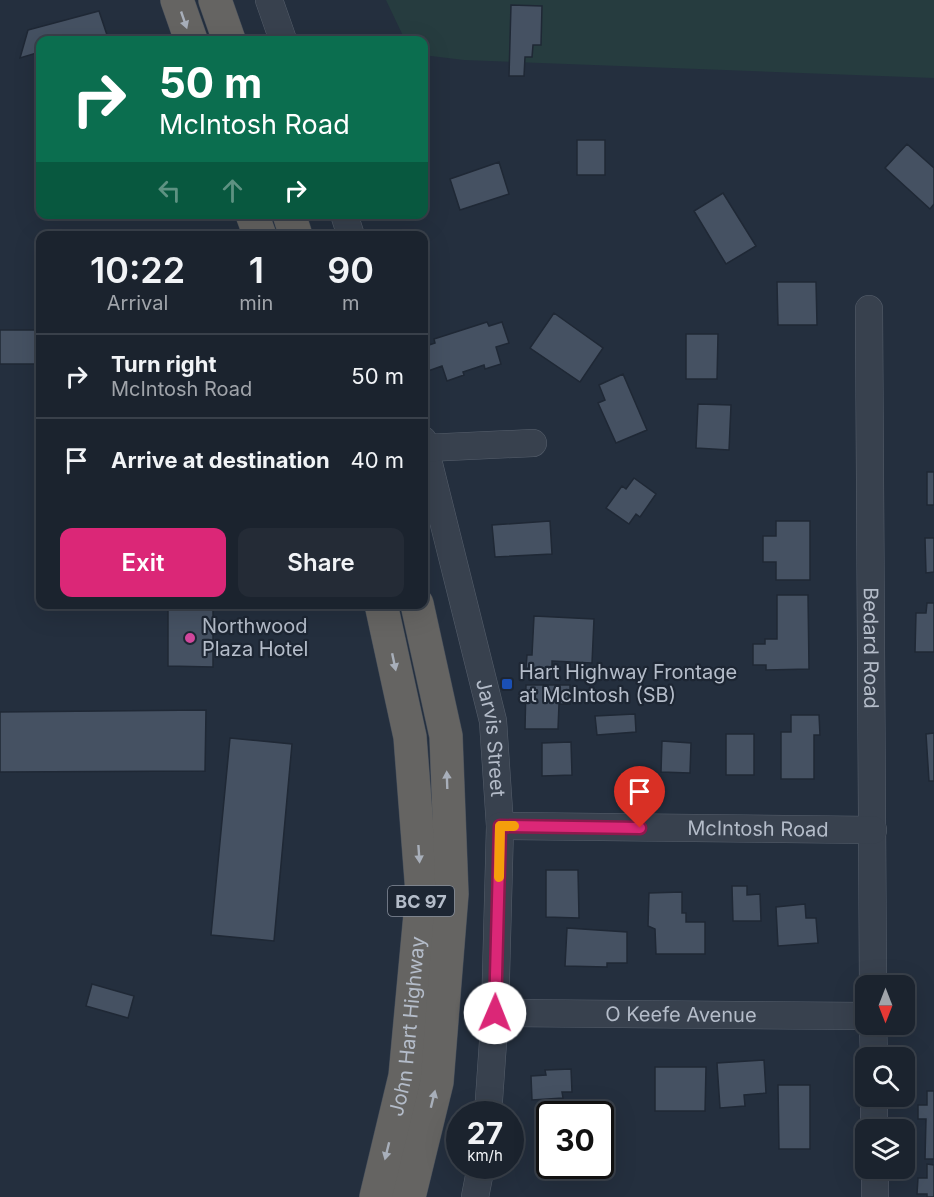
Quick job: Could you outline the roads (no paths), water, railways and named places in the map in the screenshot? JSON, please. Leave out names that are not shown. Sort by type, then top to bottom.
[{"type":"highway","points":[[177,0],[190,36]]},
{"type":"highway","points":[[215,0],[228,36]]},
{"type":"highway","name":"John Hart Highway","points":[[376,1197],[405,1076],[422,893],[410,737],[382,609]]},
{"type":"highway","name":"John Hart Highway","points":[[409,1197],[437,1082],[452,894],[446,736],[418,609]]},
{"type":"street","points":[[268,0],[282,36]]},
{"type":"street","name":"Bedard Road","points":[[869,309],[873,975]]},
{"type":"street","points":[[428,444],[533,443]]},
{"type":"street","name":"Jarvis Street","points":[[428,460],[493,721],[500,826],[495,1013],[489,1101]]},
{"type":"street","name":"McIntosh Road","points":[[500,826],[873,830]]},
{"type":"street","name":"O Keefe Avenue","points":[[495,1013],[855,1016]]},
{"type":"street","points":[[475,1197],[478,1179]]},
{"type":"street","points":[[874,1179],[875,1197]]},
{"type":"place","name":"Northwood Plaza Hotel","points":[[190,638]]},
{"type":"place","name":"Hart Highway Frontage at McIntosh (SB)","points":[[507,684]]}]
